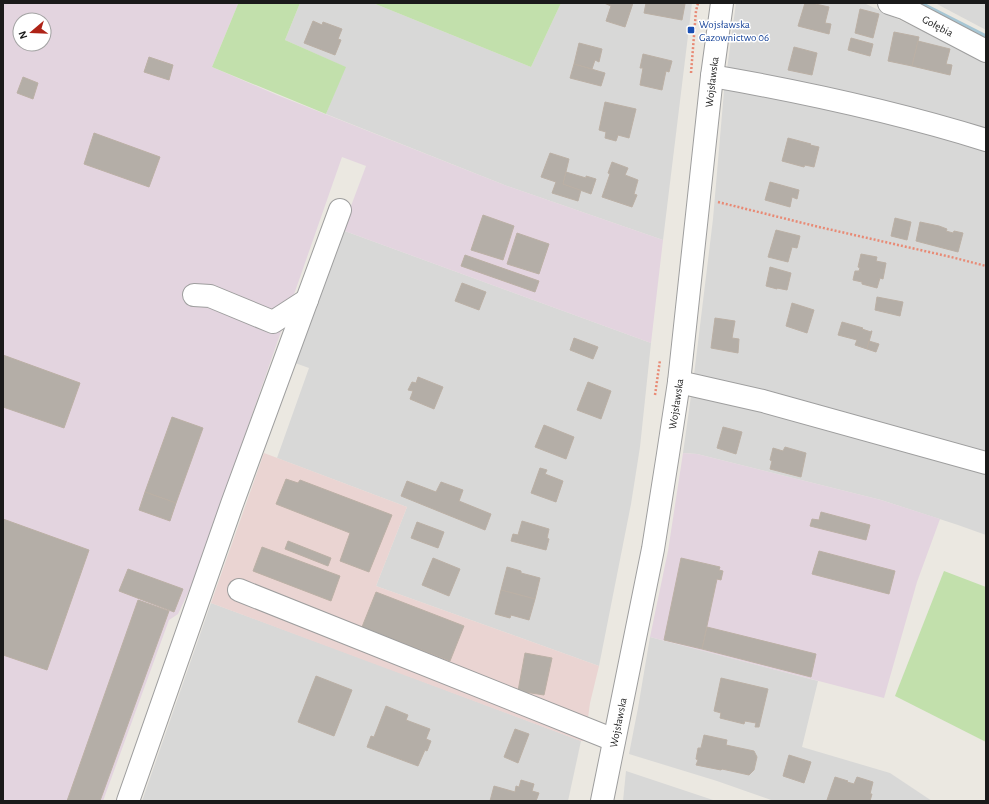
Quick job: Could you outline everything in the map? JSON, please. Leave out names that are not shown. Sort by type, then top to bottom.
[{"type":"street","name":"Wojsławska","points":[[602,801],[653,549],[678,382],[698,198],[701,75],[722,3]]},
{"type":"street","name":"Gołębia","points":[[889,3],[904,8],[986,51]]},
{"type":"street","points":[[701,75],[742,81],[814,95],[944,127],[986,140]]},
{"type":"street","points":[[128,801],[232,504],[340,210]]},
{"type":"street","points":[[194,295],[210,296],[274,322],[307,300]]},
{"type":"street","points":[[678,382],[763,401],[986,463]]},
{"type":"street","points":[[240,590],[614,740]]},
{"type":"path","points":[[698,3],[696,12],[701,75]]},
{"type":"path","points":[[698,198],[986,266]]},
{"type":"path","points":[[655,397],[660,358]]},
{"type":"shaded area","points":[[3,3],[235,3],[238,4],[212,67],[277,95],[507,186],[663,240],[651,343],[342,230],[366,166],[342,157],[195,578],[178,614],[169,620],[103,801],[3,801]]},
{"type":"shaded area","points":[[300,3],[373,3],[531,67],[561,3],[692,3],[663,240],[507,186],[326,114],[345,67],[285,40]]},
{"type":"shaded area","points":[[736,3],[864,3],[986,61],[986,535],[881,500],[697,454],[683,453],[713,219],[724,91]]},
{"type":"shaded area","points":[[935,3],[986,3],[986,30]]},
{"type":"shaded area","points":[[342,230],[651,343],[640,447],[631,504],[599,666],[376,586],[407,507],[277,458],[309,368],[295,363]]},
{"type":"shaded area","points":[[264,453],[407,507],[376,586],[599,666],[590,703],[587,741],[581,741],[211,603]]},
{"type":"shaded area","points":[[683,453],[697,454],[881,500],[940,519],[917,582],[884,698],[650,637],[668,551]]},
{"type":"shaded area","points":[[211,603],[581,741],[568,801],[142,801]]},
{"type":"shaded area","points":[[650,637],[818,681],[802,747],[890,773],[932,801],[774,801],[717,781],[629,754]]},
{"type":"shaded area","points":[[626,771],[716,801],[623,801]]},
{"type":"green space","points":[[235,3],[300,3],[285,40],[346,67],[326,114],[212,67],[238,4]]},
{"type":"green space","points":[[373,3],[561,3],[531,67]]},
{"type":"green space","points":[[944,571],[986,587],[986,742],[895,696]]},
{"type":"building","points":[[604,3],[633,3],[625,27],[606,21],[611,6]]},
{"type":"building","points":[[646,3],[685,4],[682,20],[644,13]]},
{"type":"building","points":[[805,3],[829,7],[825,23],[831,24],[829,34],[798,26]]},
{"type":"building","points":[[860,9],[879,14],[873,38],[855,33]]},
{"type":"building","points":[[313,21],[322,25],[323,22],[342,29],[338,39],[341,40],[335,55],[304,43]]},
{"type":"building","points":[[894,32],[919,37],[912,66],[888,61]]},
{"type":"building","points":[[851,38],[873,44],[870,56],[848,50]]},
{"type":"building","points":[[918,41],[950,49],[946,64],[952,65],[950,75],[912,66]]},
{"type":"building","points":[[579,43],[602,49],[599,62],[595,60],[592,69],[574,64]]},
{"type":"building","points":[[794,47],[817,53],[812,75],[788,70]]},
{"type":"building","points":[[643,54],[672,61],[669,72],[666,71],[662,90],[640,85],[643,68],[640,68]]},
{"type":"building","points":[[149,57],[173,65],[169,80],[144,72]]},
{"type":"building","points":[[574,64],[605,73],[601,86],[570,78]]},
{"type":"building","points":[[23,77],[38,83],[33,99],[17,93]]},
{"type":"building","points":[[605,102],[636,109],[629,138],[618,135],[616,141],[605,138],[606,132],[599,130]]},
{"type":"building","points":[[94,133],[160,157],[149,187],[84,164]]},
{"type":"building","points":[[788,138],[819,147],[814,167],[805,165],[804,167],[782,161]]},
{"type":"building","points":[[550,153],[569,159],[563,184],[581,190],[578,201],[552,193],[556,182],[541,177]]},
{"type":"building","points":[[612,162],[628,168],[625,175],[638,180],[634,194],[637,195],[632,207],[602,197],[610,174],[608,173]]},
{"type":"building","points":[[566,172],[586,178],[586,176],[596,179],[591,194],[563,184]]},
{"type":"building","points":[[770,182],[799,190],[797,199],[792,197],[790,207],[765,200]]},
{"type":"building","points":[[483,215],[514,226],[503,260],[471,250]]},
{"type":"building","points":[[895,218],[911,222],[907,240],[891,236]]},
{"type":"building","points":[[920,222],[939,226],[947,229],[946,231],[953,233],[954,231],[963,233],[958,252],[916,241]]},
{"type":"building","points":[[776,230],[800,236],[797,248],[792,247],[788,262],[768,257]]},
{"type":"building","points":[[517,233],[549,244],[539,274],[507,264]]},
{"type":"building","points":[[861,254],[877,257],[876,261],[886,263],[883,279],[880,278],[877,288],[853,280],[855,271],[859,271],[860,268],[858,267]]},
{"type":"building","points":[[465,255],[539,281],[535,292],[461,266]]},
{"type":"building","points":[[770,267],[791,273],[787,290],[766,286]]},
{"type":"building","points":[[462,283],[486,292],[479,310],[455,301]]},
{"type":"building","points":[[877,297],[903,302],[900,316],[875,310]]},
{"type":"building","points":[[792,303],[814,310],[807,333],[786,326]]},
{"type":"building","points":[[715,318],[735,321],[732,338],[739,339],[738,353],[711,348]]},
{"type":"building","points":[[842,322],[871,332],[872,331],[867,349],[855,345],[857,340],[838,335]]},
{"type":"building","points":[[574,338],[598,347],[593,359],[570,350]]},
{"type":"building","points":[[869,341],[879,344],[876,352],[867,349]]},
{"type":"building","points":[[3,355],[80,383],[64,428],[3,407]]},
{"type":"building","points":[[418,377],[443,387],[434,409],[410,399],[413,391],[408,390],[412,382],[416,383]]},
{"type":"building","points":[[588,382],[611,391],[601,419],[577,410]]},
{"type":"building","points":[[172,417],[203,428],[176,503],[145,492]]},
{"type":"building","points":[[544,425],[574,437],[566,459],[535,447]]},
{"type":"building","points":[[723,427],[742,432],[736,454],[717,448]]},
{"type":"building","points":[[785,447],[806,453],[801,477],[770,469],[772,461],[770,460],[773,448],[783,451]]},
{"type":"building","points":[[540,468],[547,470],[545,474],[563,481],[556,502],[531,493]]},
{"type":"building","points":[[286,479],[298,483],[300,480],[392,515],[369,572],[340,561],[350,533],[276,504]]},
{"type":"building","points":[[407,481],[436,492],[441,482],[463,490],[459,501],[491,514],[485,530],[401,496]]},
{"type":"building","points":[[145,492],[176,503],[170,521],[139,510]]},
{"type":"building","points":[[821,512],[870,525],[866,540],[810,526],[812,519],[819,520]]},
{"type":"building","points":[[3,519],[89,550],[47,670],[3,655]]},
{"type":"building","points":[[522,521],[549,529],[547,538],[549,539],[546,550],[511,541],[513,534],[518,535]]},
{"type":"building","points":[[417,522],[444,532],[438,548],[411,538]]},
{"type":"building","points":[[288,541],[331,558],[328,566],[285,549]]},
{"type":"building","points":[[262,547],[340,576],[331,601],[253,571]]},
{"type":"building","points":[[819,551],[895,571],[889,594],[812,574]]},
{"type":"building","points":[[433,558],[460,569],[449,596],[422,585]]},
{"type":"building","points":[[681,558],[720,567],[719,570],[723,571],[721,580],[717,579],[702,649],[664,640]]},
{"type":"building","points":[[507,567],[521,571],[521,573],[540,578],[535,599],[501,590]]},
{"type":"building","points":[[128,569],[183,589],[174,612],[119,591]]},
{"type":"building","points":[[501,590],[535,599],[529,620],[511,615],[510,618],[495,614]]},
{"type":"building","points":[[376,592],[464,626],[450,661],[362,627]]},
{"type":"building","points":[[138,600],[169,611],[100,801],[67,801]]},
{"type":"building","points":[[707,627],[816,654],[811,677],[702,649]]},
{"type":"building","points":[[525,653],[552,658],[544,695],[518,691]]},
{"type":"building","points":[[316,676],[352,690],[334,736],[298,722]]},
{"type":"building","points":[[721,678],[768,689],[759,727],[755,727],[756,723],[745,721],[744,724],[720,718],[721,713],[714,711]]},
{"type":"building","points":[[386,706],[408,715],[406,720],[430,729],[426,739],[431,741],[418,766],[367,747],[371,736],[374,737]]},
{"type":"building","points":[[515,729],[529,734],[518,763],[504,757]]},
{"type":"building","points":[[704,735],[727,740],[726,745],[754,751],[757,757],[754,770],[749,775],[696,765],[698,760],[696,759],[698,748],[701,748]]},
{"type":"building","points":[[789,755],[811,762],[804,783],[783,776]]},
{"type":"building","points":[[835,777],[854,784],[857,777],[873,782],[870,801],[827,800]]},
{"type":"building","points":[[521,780],[534,784],[532,791],[539,793],[536,801],[490,801],[494,786],[515,792],[516,786],[519,787]]},
{"type":"waterway","points":[[919,3],[986,37]]},
{"type":"place","name":"Wojsławska Gazownictwo 06","points":[[691,30]]}]
